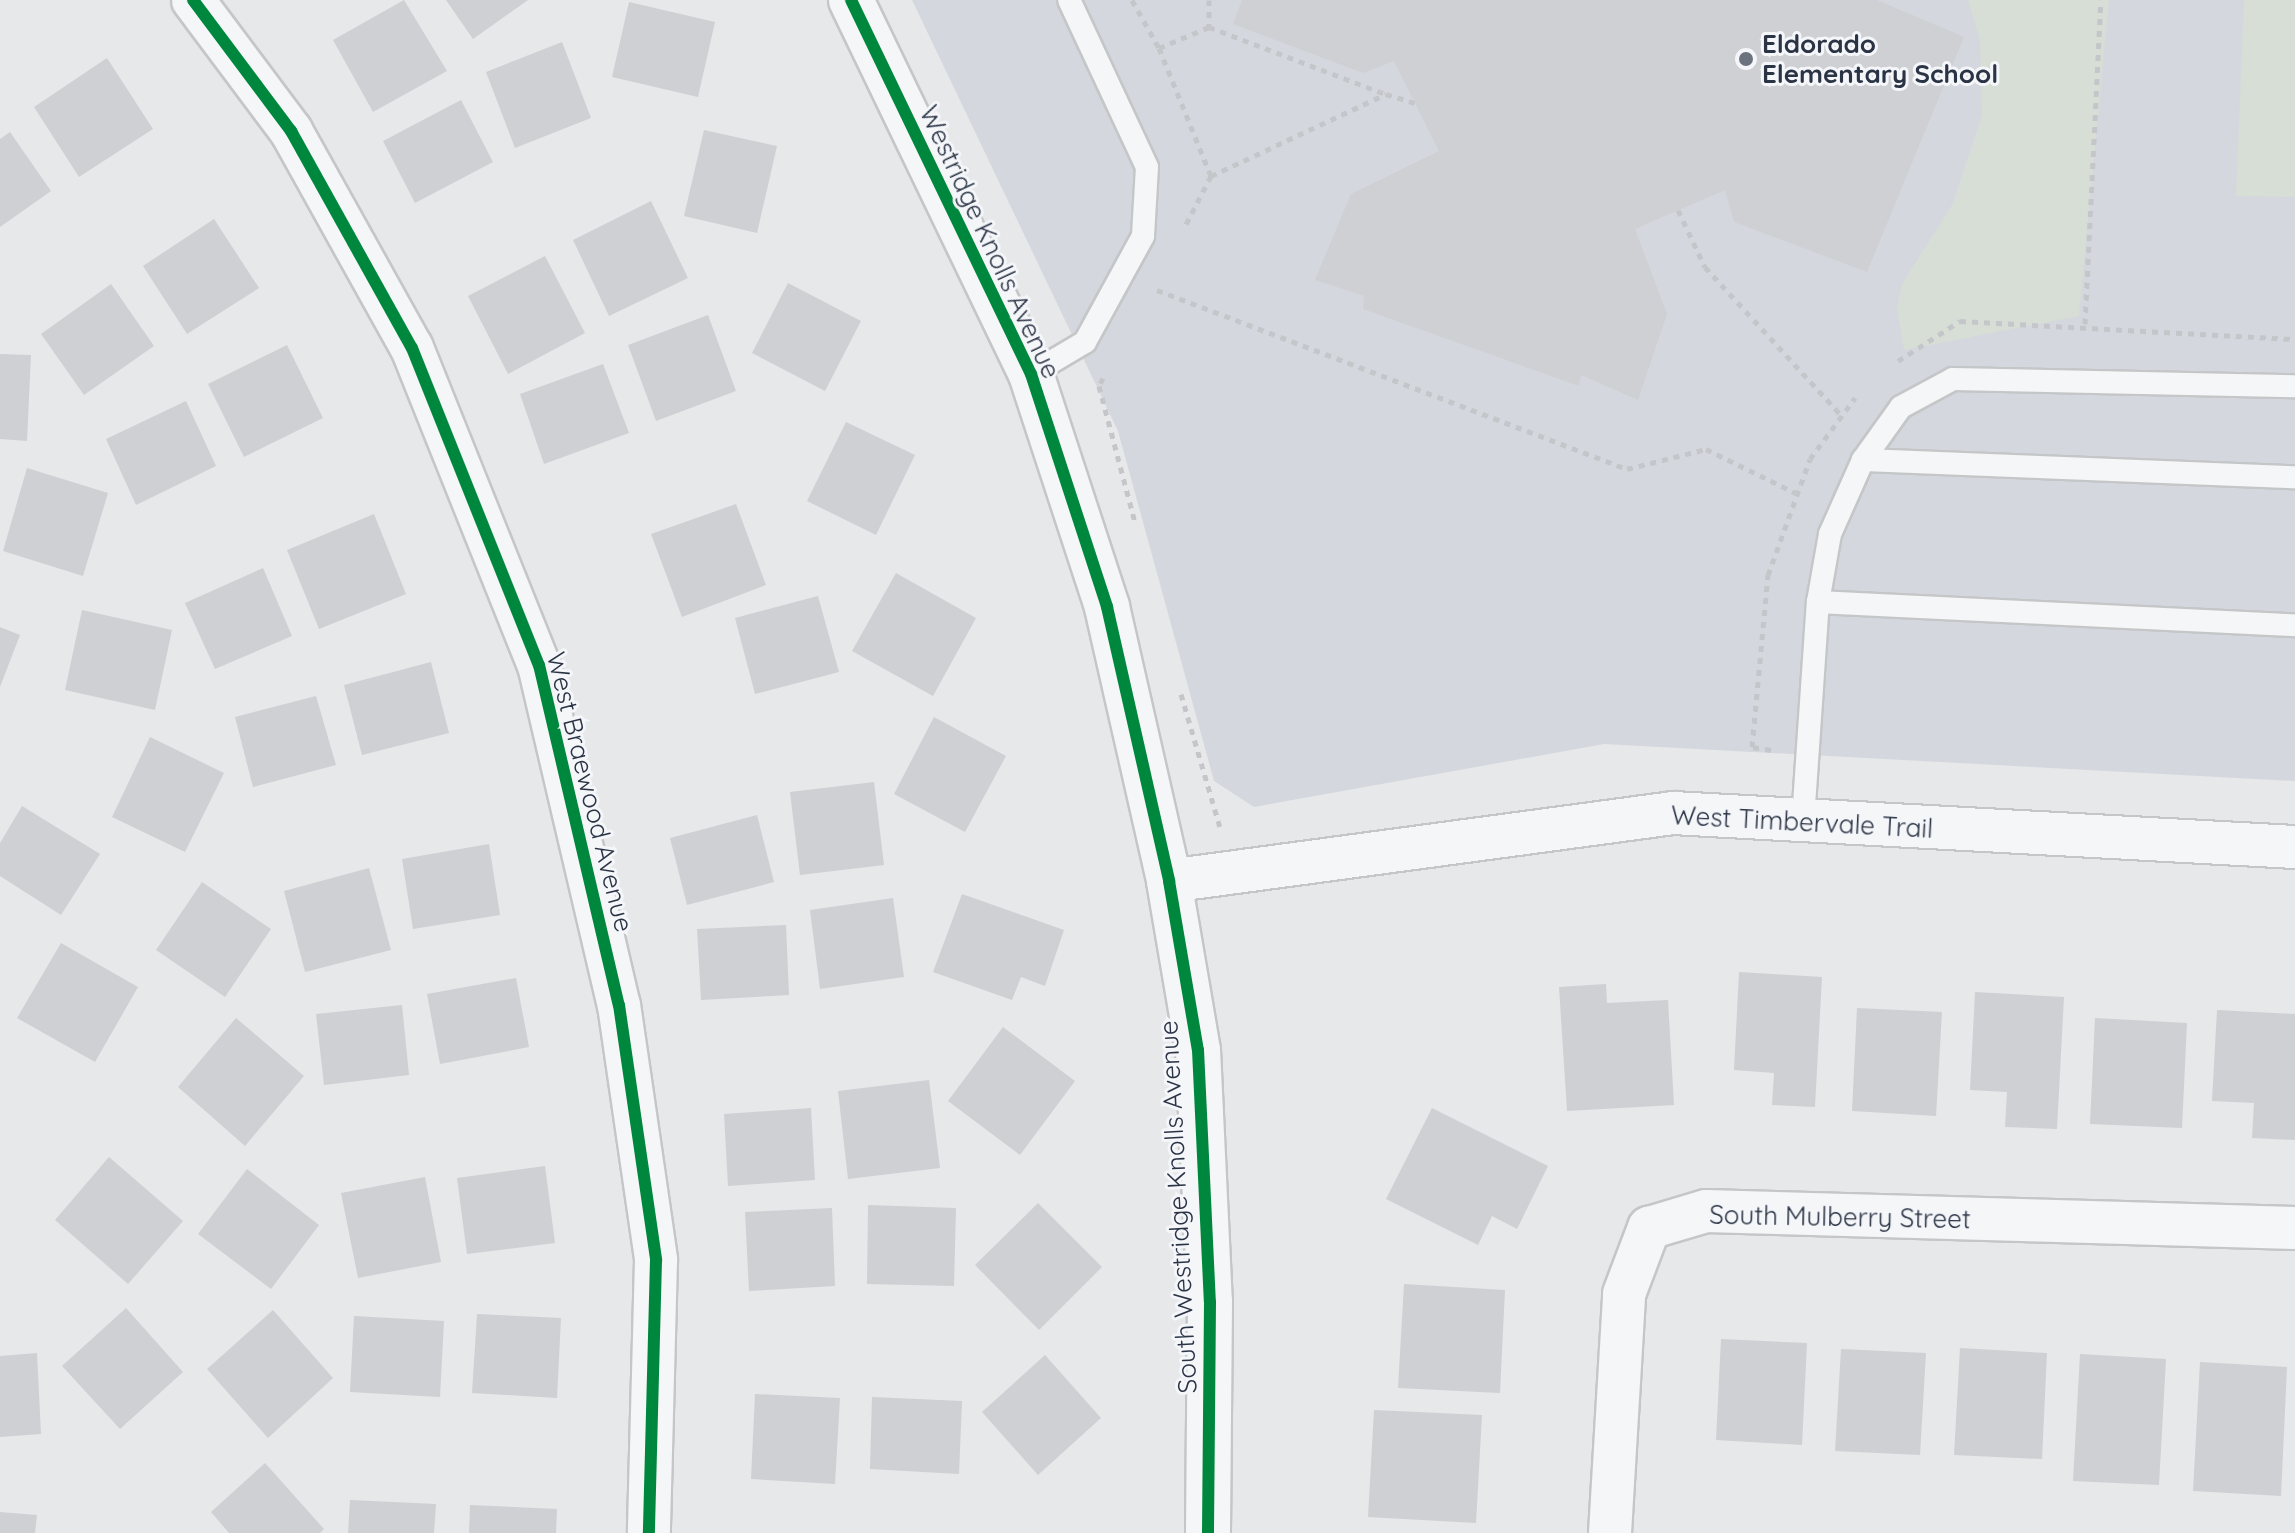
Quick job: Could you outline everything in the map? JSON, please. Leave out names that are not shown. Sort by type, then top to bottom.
[{"type":"street","name":"West Braewood Avenue","points":[[193,0],[291,131],[412,348],[539,665],[619,1005],[656,1260],[649,1533]]},
{"type":"street","name":"Westridge Knolls Avenue","points":[[851,0],[1031,374],[1107,607],[1169,881]]},
{"type":"street","name":"West Timbervale Trail","points":[[1169,881],[1673,813],[2295,847]]},
{"type":"street","name":"South Westridge Knolls Avenue","points":[[1169,881],[1198,1050],[1210,1302],[1208,1533]]},
{"type":"street","name":"South Mulberry Street","points":[[1610,1533],[1624,1294],[1649,1228],[1706,1211],[2295,1228]]},
{"type":"lane","points":[[1031,374],[1085,342],[1143,236],[1147,167],[1069,0]]},
{"type":"lane","points":[[1803,820],[1818,602],[1830,534],[1863,460],[1901,407],[1953,379],[2295,386]]},
{"type":"lane","points":[[1863,460],[2295,477]]},
{"type":"lane","points":[[1818,602],[2295,625]]},
{"type":"path","points":[[1132,0],[1159,48],[1211,176]]},
{"type":"path","points":[[1209,0],[1209,27]]},
{"type":"path","points":[[2085,324],[2101,0]]},
{"type":"path","points":[[1159,48],[1209,27],[1415,103]]},
{"type":"path","points":[[1182,232],[1211,176],[1386,94]]},
{"type":"path","points":[[1678,210],[1705,267],[1842,416]]},
{"type":"path","points":[[1160,274],[1152,288],[1627,469],[1706,449],[1798,494]]},
{"type":"path","points":[[1106,372],[1099,386],[1136,525]]},
{"type":"path","points":[[1177,679],[1210,802],[1238,872]]},
{"type":"shaded area","points":[[912,0],[2295,0],[2295,781],[1604,744],[1254,807],[1214,781],[1118,431]]},
{"type":"shaded area","points":[[1968,0],[2109,0],[2079,316],[1904,350],[1897,309],[1902,284],[1952,205],[1982,115],[1980,41]]},
{"type":"shaded area","points":[[2244,0],[2295,0],[2295,197],[2236,196]]},
{"type":"building","points":[[404,0],[447,71],[373,112],[333,40]]},
{"type":"building","points":[[446,0],[528,0],[473,39]]},
{"type":"building","points":[[1242,0],[1877,0],[1964,37],[1867,272],[1734,222],[1725,190],[1635,229],[1667,314],[1638,400],[1581,375],[1579,386],[1363,309],[1364,296],[1315,280],[1351,194],[1439,151],[1394,61],[1363,73],[1233,24]]},
{"type":"building","points":[[629,2],[715,22],[698,97],[612,77]]},
{"type":"building","points":[[562,42],[591,118],[515,148],[486,72]]},
{"type":"building","points":[[107,58],[153,129],[79,177],[34,107]]},
{"type":"building","points":[[461,100],[493,162],[415,203],[383,141]]},
{"type":"building","points":[[704,130],[777,146],[757,233],[684,216]]},
{"type":"building","points":[[10,132],[51,191],[0,227],[0,139]]},
{"type":"building","points":[[651,201],[688,278],[609,316],[573,240]]},
{"type":"building","points":[[214,219],[259,288],[187,334],[143,266]]},
{"type":"building","points":[[545,256],[585,333],[508,374],[468,296]]},
{"type":"building","points":[[788,283],[861,321],[825,391],[752,353]]},
{"type":"building","points":[[111,284],[154,346],[84,395],[41,334]]},
{"type":"building","points":[[708,315],[736,391],[656,421],[628,345]]},
{"type":"building","points":[[287,345],[323,418],[244,457],[208,384]]},
{"type":"building","points":[[0,354],[31,355],[27,441],[0,439]]},
{"type":"building","points":[[603,364],[629,433],[544,464],[520,394]]},
{"type":"building","points":[[186,401],[216,466],[136,505],[106,439]]},
{"type":"building","points":[[846,422],[915,455],[876,535],[807,501]]},
{"type":"building","points":[[27,468],[108,493],[83,576],[3,551]]},
{"type":"building","points":[[736,504],[766,585],[682,617],[651,534]]},
{"type":"building","points":[[374,514],[406,594],[319,629],[287,550]]},
{"type":"building","points":[[263,568],[292,636],[215,669],[185,603]]},
{"type":"building","points":[[896,573],[976,618],[933,696],[852,651]]},
{"type":"building","points":[[818,596],[839,672],[755,694],[735,618]]},
{"type":"building","points":[[82,610],[172,630],[155,710],[65,690]]},
{"type":"building","points":[[0,627],[20,635],[0,687]]},
{"type":"building","points":[[431,662],[449,733],[362,755],[344,685]]},
{"type":"building","points":[[316,696],[336,765],[253,787],[235,717]]},
{"type":"building","points":[[934,717],[1006,756],[965,832],[894,794]]},
{"type":"building","points":[[150,737],[224,773],[185,852],[112,817]]},
{"type":"building","points":[[874,782],[884,865],[800,875],[790,792]]},
{"type":"building","points":[[22,806],[100,854],[61,915],[0,876],[0,843]]},
{"type":"building","points":[[757,815],[774,882],[687,905],[670,838]]},
{"type":"building","points":[[489,844],[500,915],[413,929],[402,859]]},
{"type":"building","points":[[369,868],[391,950],[305,972],[284,891]]},
{"type":"building","points":[[202,882],[271,929],[225,997],[156,950]]},
{"type":"building","points":[[962,894],[1064,930],[1045,986],[1021,977],[1012,1000],[933,972]]},
{"type":"building","points":[[893,898],[904,977],[820,989],[810,910]]},
{"type":"building","points":[[786,925],[789,995],[701,1000],[697,929]]},
{"type":"building","points":[[61,943],[138,987],[95,1062],[17,1018]]},
{"type":"building","points":[[1739,972],[1822,977],[1815,1107],[1772,1105],[1774,1073],[1734,1070]]},
{"type":"building","points":[[516,978],[529,1047],[440,1064],[427,994]]},
{"type":"building","points":[[1606,984],[1607,1003],[1668,1000],[1674,1105],[1567,1111],[1559,987]]},
{"type":"building","points":[[1975,992],[2064,997],[2057,1129],[2005,1127],[2007,1092],[1970,1090]]},
{"type":"building","points":[[402,1005],[409,1075],[324,1085],[316,1014]]},
{"type":"building","points":[[1857,1008],[1942,1012],[1936,1116],[1852,1111]]},
{"type":"building","points":[[2217,1010],[2295,1014],[2295,1140],[2252,1138],[2254,1103],[2212,1101]]},
{"type":"building","points":[[236,1018],[304,1076],[245,1146],[178,1087]]},
{"type":"building","points":[[2095,1018],[2187,1023],[2182,1128],[2090,1124]]},
{"type":"building","points":[[1003,1027],[1075,1081],[1020,1155],[948,1101]]},
{"type":"building","points":[[929,1080],[940,1168],[848,1179],[838,1091]]},
{"type":"building","points":[[811,1108],[815,1180],[728,1186],[724,1114]]},
{"type":"building","points":[[1432,1108],[1548,1166],[1517,1229],[1492,1216],[1478,1245],[1386,1199]]},
{"type":"building","points":[[109,1157],[183,1221],[128,1284],[55,1220]]},
{"type":"building","points":[[545,1166],[555,1243],[467,1254],[457,1178]]},
{"type":"building","points":[[247,1169],[319,1225],[271,1289],[198,1234]]},
{"type":"building","points":[[425,1177],[441,1262],[358,1278],[341,1193]]},
{"type":"building","points":[[1038,1203],[1102,1267],[1039,1330],[975,1265]]},
{"type":"building","points":[[868,1205],[956,1208],[954,1286],[867,1284]]},
{"type":"building","points":[[832,1208],[835,1286],[749,1291],[745,1212]]},
{"type":"building","points":[[1404,1284],[1505,1290],[1500,1393],[1398,1388]]},
{"type":"building","points":[[126,1308],[183,1372],[120,1429],[62,1366]]},
{"type":"building","points":[[273,1310],[333,1378],[268,1438],[207,1369]]},
{"type":"building","points":[[477,1314],[561,1318],[557,1398],[472,1393]]},
{"type":"building","points":[[354,1316],[444,1321],[440,1397],[350,1392]]},
{"type":"building","points":[[1721,1339],[1807,1343],[1802,1445],[1716,1440]]},
{"type":"building","points":[[1960,1348],[2047,1353],[2042,1459],[1954,1455]]},
{"type":"building","points":[[1841,1349],[1926,1353],[1920,1455],[1835,1451]]},
{"type":"building","points":[[37,1353],[41,1434],[0,1437],[0,1356]]},
{"type":"building","points":[[2080,1354],[2166,1359],[2159,1485],[2073,1481]]},
{"type":"building","points":[[1045,1355],[1101,1418],[1038,1475],[982,1412]]},
{"type":"building","points":[[2200,1362],[2287,1367],[2281,1496],[2193,1491]]},
{"type":"building","points":[[755,1394],[840,1398],[835,1484],[751,1479]]},
{"type":"building","points":[[872,1397],[962,1401],[959,1474],[870,1469]]},
{"type":"building","points":[[1374,1410],[1482,1415],[1476,1523],[1368,1517]]},
{"type":"building","points":[[265,1463],[324,1529],[320,1533],[229,1533],[211,1512]]},
{"type":"building","points":[[350,1500],[436,1504],[434,1533],[348,1533]]},
{"type":"building","points":[[470,1505],[557,1509],[556,1533],[469,1533]]},
{"type":"building","points":[[0,1512],[37,1515],[35,1533],[0,1533]]},
{"type":"cycle path","points":[[193,0],[291,131],[412,348],[539,665],[619,1005],[656,1260],[649,1533]]},
{"type":"cycle path","points":[[851,0],[1031,374],[1107,607],[1169,881],[1198,1050],[1210,1302],[1208,1533]]},
{"type":"place","name":"Eldorado Elementary School","points":[[1746,59]]}]
